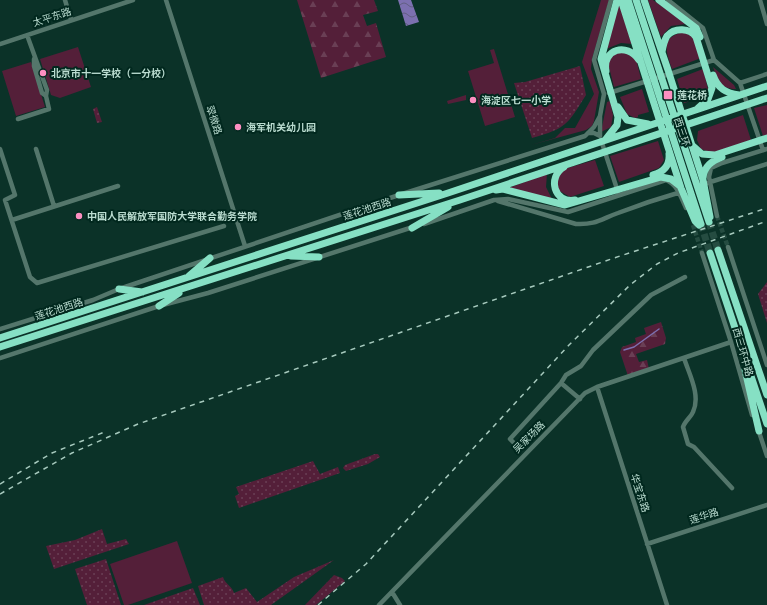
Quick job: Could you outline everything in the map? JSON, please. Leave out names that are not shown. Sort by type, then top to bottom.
[{"type":"highway","points":[[617,0],[601,59],[610,87],[624,117],[632,122],[650,125]]},
{"type":"highway","points":[[621,0],[642,65]]},
{"type":"highway","points":[[628,0],[681,188],[698,225]]},
{"type":"highway","name":"西三环","points":[[636,0],[710,222],[703,180]]},
{"type":"highway","points":[[644,0],[703,180]]},
{"type":"highway","points":[[659,0],[696,28],[717,85],[727,93],[739,95]]},
{"type":"highway","points":[[662,52],[664,42],[668,35],[676,30],[685,30],[693,33],[704,53],[712,88],[708,99],[696,110]]},
{"type":"highway","points":[[601,139],[617,125],[618,117],[605,66],[611,54],[618,50],[627,49],[635,54],[650,77]]},
{"type":"highway","name":"莲花池西路","points":[[0,338],[448,193],[601,139],[650,125],[767,86]]},
{"type":"highway","name":"西三环","points":[[653,87],[698,225]]},
{"type":"highway","name":"莲花池西路","points":[[0,348],[460,200],[766,99]]},
{"type":"highway","points":[[692,144],[702,154],[710,155],[753,144],[765,143]]},
{"type":"highway","points":[[703,180],[704,171],[710,162],[753,144]]},
{"type":"highway","points":[[489,190],[503,189],[565,205],[625,186],[662,171],[669,157],[668,145]]},
{"type":"highway","points":[[570,163],[559,170],[554,179],[554,189],[562,198],[568,201],[578,200],[607,192]]},
{"type":"highway","points":[[625,186],[661,177],[671,179],[681,188]]},
{"type":"highway","points":[[399,195],[448,193]]},
{"type":"highway","points":[[412,228],[460,200]]},
{"type":"highway","points":[[718,250],[767,395]]},
{"type":"highway","points":[[710,253],[767,424]]},
{"type":"highway","points":[[285,256],[320,257]]},
{"type":"highway","points":[[184,279],[210,258]]},
{"type":"highway","points":[[159,306],[187,288]]},
{"type":"highway","points":[[119,289],[144,292]]},
{"type":"highway","points":[[745,328],[754,342],[767,378]]},
{"type":"highway","points":[[737,331],[738,349],[759,431]]},
{"type":"street","points":[[65,0],[72,20]]},
{"type":"street","name":"太平东路","points":[[0,44],[133,0]]},
{"type":"street","name":"翠微路","points":[[166,0],[245,246]]},
{"type":"street","points":[[611,0],[594,60],[604,94],[600,116],[601,139],[619,196]]},
{"type":"street","points":[[668,0],[703,28],[714,60],[740,83],[765,143],[711,168],[709,177],[717,216]]},
{"type":"street","points":[[760,0],[767,24]]},
{"type":"street","points":[[18,119],[49,109],[46,96],[47,91],[39,65],[34,58],[27,35]]},
{"type":"street","points":[[604,94],[714,60]]},
{"type":"street","points":[[740,83],[767,74]]},
{"type":"street","points":[[588,133],[594,127],[600,116]]},
{"type":"street","points":[[588,133],[594,133],[601,139]]},
{"type":"street","name":"莲花池西路","points":[[0,329],[93,300],[119,289],[399,195],[562,144],[588,133]]},
{"type":"street","points":[[0,149],[15,195],[6,200],[30,276],[37,283],[224,226]]},
{"type":"street","points":[[36,149],[54,206]]},
{"type":"street","points":[[494,200],[576,224],[589,225],[602,221],[616,213],[767,164]]},
{"type":"street","points":[[0,358],[159,306],[208,293],[412,228],[494,200],[508,199],[568,212],[666,180],[672,183],[677,190],[698,225]]},
{"type":"street","points":[[12,220],[118,186]]},
{"type":"street","name":"西三环中路","points":[[728,247],[767,365]]},
{"type":"street","name":"西三环中路","points":[[702,253],[767,456]]},
{"type":"street","points":[[516,445],[510,439],[561,383],[566,375],[580,366],[593,350],[651,294],[685,277]]},
{"type":"street","name":"吴家场路","points":[[378,605],[585,393],[597,387],[731,342]]},
{"type":"street","points":[[684,358],[696,396],[696,404],[692,414],[683,427],[687,442],[732,488]]},
{"type":"street","points":[[561,383],[580,399]]},
{"type":"street","name":"华宝东路","points":[[597,387],[667,605]]},
{"type":"street","name":"莲华路","points":[[647,544],[767,505]]},
{"type":"street","points":[[392,592],[400,605]]},
{"type":"green space","points":[[297,0],[374,0],[378,11],[363,15],[367,26],[376,23],[386,57],[321,78]]},
{"type":"green space","points":[[601,0],[609,0],[592,59],[591,69],[599,92],[592,126],[586,130],[531,145],[555,138],[565,128],[575,128],[594,94],[582,62]]},
{"type":"green space","points":[[648,0],[653,0],[686,24],[671,26],[661,37]]},
{"type":"green space","points":[[619,4],[632,44],[621,43],[606,49]]},
{"type":"green space","points":[[684,32],[694,37],[701,58],[672,69],[667,51],[668,41],[676,34]]},
{"type":"green space","points":[[78,47],[91,87],[60,98],[51,95],[40,59]]},
{"type":"green space","points":[[494,49],[515,117],[485,126],[468,71],[494,63],[490,50]]},
{"type":"green space","points":[[624,51],[636,59],[641,79],[614,87],[608,63],[613,55]]},
{"type":"green space","points":[[31,62],[45,107],[16,116],[2,71]]},
{"type":"green space","points":[[580,66],[586,95],[570,119],[565,124],[553,131],[532,138],[514,83],[525,82]]},
{"type":"green space","points":[[713,67],[734,85],[736,89],[731,89],[720,83]]},
{"type":"green space","points":[[703,69],[708,89],[702,98],[684,103],[677,79]]},
{"type":"green space","points":[[642,89],[649,112],[638,115],[638,117],[635,118],[627,114],[620,97]]},
{"type":"green space","points":[[466,95],[466,100],[448,104],[447,101]]},
{"type":"green space","points":[[610,101],[613,115],[611,127],[601,132],[607,102]]},
{"type":"green space","points":[[767,105],[767,135],[763,136],[754,108]]},
{"type":"green space","points":[[97,107],[102,122],[97,123],[93,109]]},
{"type":"green space","points":[[743,115],[751,140],[712,153],[701,149],[697,140],[698,131]]},
{"type":"green space","points":[[658,141],[664,160],[659,168],[619,182],[610,156]]},
{"type":"green space","points":[[595,160],[604,186],[570,197],[558,190],[556,180],[564,169]]},
{"type":"green space","points":[[547,174],[546,187],[553,201],[510,188],[511,187]]},
{"type":"green space","points":[[767,282],[767,323],[758,294]]},
{"type":"green space","points":[[661,322],[666,338],[665,344],[636,354],[639,362],[647,360],[649,369],[628,376],[620,352],[622,347],[636,342],[635,338],[646,334],[644,328]]},
{"type":"green space","points":[[378,454],[380,457],[368,464],[346,471],[343,468],[345,465]]},
{"type":"green space","points":[[313,461],[320,474],[338,467],[340,473],[239,508],[235,496],[239,494],[236,487]]},
{"type":"green space","points":[[102,529],[107,544],[126,539],[129,544],[54,569],[46,546],[75,540]]},
{"type":"green space","points":[[177,541],[192,583],[128,605],[124,605],[110,564]]},
{"type":"green space","points":[[106,559],[121,605],[87,605],[75,569]]},
{"type":"green space","points":[[334,560],[271,605],[204,605],[198,586],[223,577],[234,593],[246,588],[257,602],[294,577]]},
{"type":"green space","points":[[334,575],[345,581],[316,605],[305,605]]},
{"type":"green space","points":[[193,588],[200,605],[144,605]]},
{"type":"water","points":[[398,0],[411,0],[419,22],[406,26]]},
{"type":"waterway","points":[[624,350],[634,347],[659,329]]},
{"type":"tunnel","points":[[717,216],[728,247]]},
{"type":"tunnel","points":[[709,222],[718,250]]},
{"type":"tunnel","points":[[701,224],[710,253]]},
{"type":"tunnel","points":[[693,225],[702,253]]},
{"type":"railway","points":[[0,494],[72,453],[138,424],[614,258],[767,208]]},
{"type":"railway","points":[[318,605],[366,564],[569,345],[630,285],[657,264],[678,253],[767,221]]},
{"type":"railway","points":[[0,484],[52,453],[107,431]]},
{"type":"place","name":"北京市十一学校（一分校）","points":[[43,73]]},
{"type":"place","name":"莲花桥","points":[[668,95]]},
{"type":"place","name":"海淀区七一小学","points":[[473,100]]},
{"type":"place","name":"海军机关幼儿园","points":[[238,127]]},
{"type":"place","name":"中国人民解放军国防大学联合勤务学院","points":[[79,216]]}]
